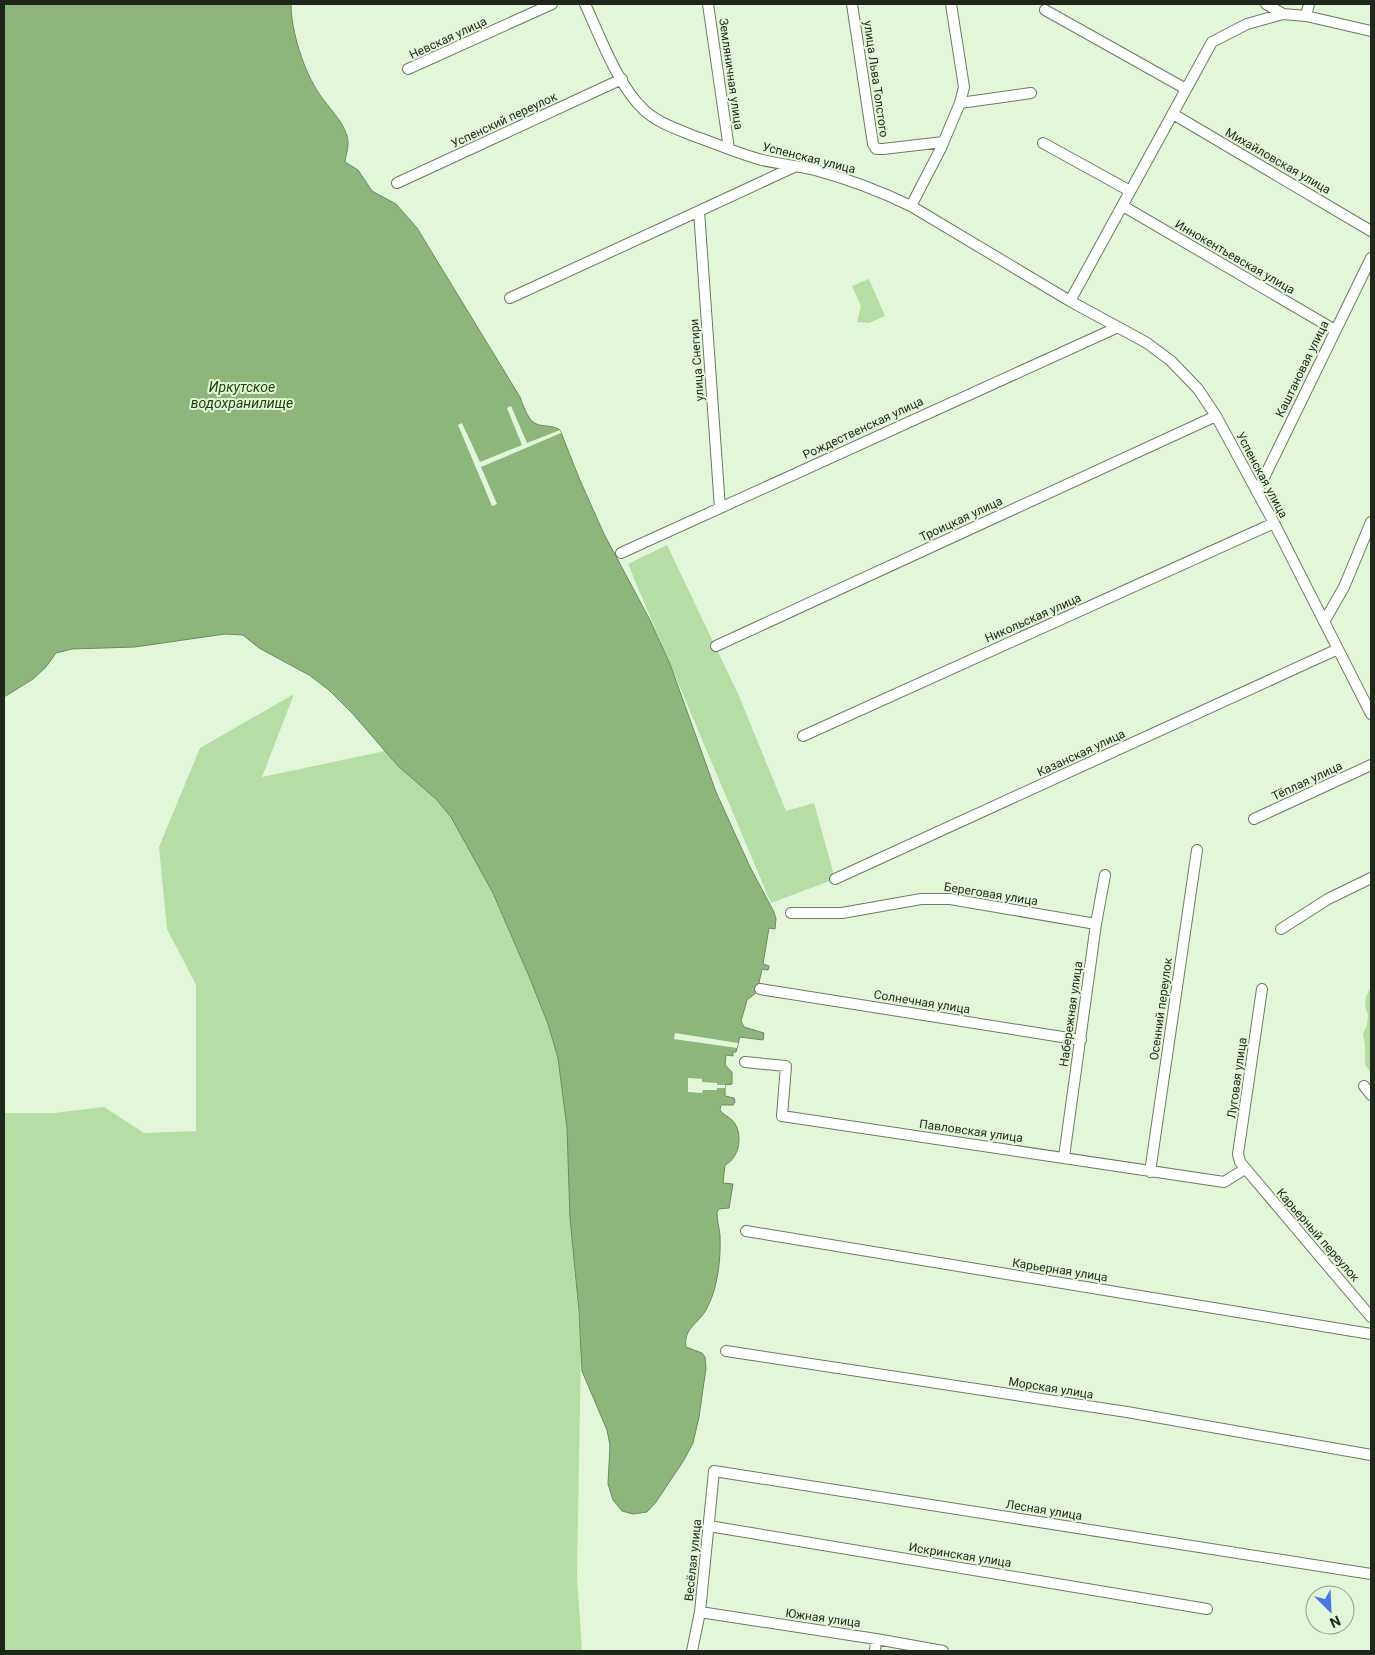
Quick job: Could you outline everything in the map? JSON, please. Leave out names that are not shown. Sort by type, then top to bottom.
[{"type":"street","name":"Невская улица","points":[[408,70],[552,4]]},
{"type":"street","name":"Успенская улица","points":[[585,4],[632,97],[656,120],[761,160],[849,180],[887,194],[911,206],[1116,328],[1147,344],[1171,362],[1198,389],[1216,416],[1274,523],[1371,714]]},
{"type":"street","name":"Земляничная улица","points":[[708,4],[729,148]]},
{"type":"street","name":"улица Льва Толстого","points":[[852,4],[873,144],[876,149],[943,142]]},
{"type":"street","points":[[911,206],[943,142],[960,103],[964,86],[951,4]]},
{"type":"street","points":[[1266,4],[1283,14]]},
{"type":"street","points":[[1306,16],[1309,4]]},
{"type":"street","points":[[1044,10],[1186,89]]},
{"type":"street","points":[[1070,301],[1212,42],[1247,24],[1283,14],[1306,16],[1371,30]]},
{"type":"street","name":"Успенский переулок","points":[[396,183],[622,79]]},
{"type":"street","points":[[960,103],[1031,93]]},
{"type":"street","name":"Михайловская улица","points":[[1173,114],[1371,231]]},
{"type":"street","points":[[1043,143],[1130,191]]},
{"type":"street","points":[[510,298],[794,167]]},
{"type":"street","name":"Иннокентьевская улица","points":[[1123,206],[1336,330]]},
{"type":"street","name":"улица Снегири","points":[[699,211],[720,508]]},
{"type":"street","name":"Каштановая улица","points":[[1257,492],[1371,258]]},
{"type":"street","name":"Рождественская улица","points":[[621,553],[1116,328]]},
{"type":"street","name":"Троицкая улица","points":[[716,646],[1216,416]]},
{"type":"street","points":[[1324,622],[1344,587],[1371,522]]},
{"type":"street","name":"Никольская улица","points":[[803,736],[1274,523]]},
{"type":"street","name":"Казанская улица","points":[[835,879],[1338,649]]},
{"type":"street","name":"Тёплая улица","points":[[1254,819],[1371,765]]},
{"type":"street","name":"Осенний переулок","points":[[1150,1172],[1197,850]]},
{"type":"street","name":"Набережная улица","points":[[1064,1157],[1096,924],[1105,875]]},
{"type":"street","points":[[1281,929],[1328,899],[1371,878]]},
{"type":"street","name":"Береговая улица","points":[[791,913],[842,913],[921,899],[950,899],[1096,924]]},
{"type":"street","name":"Солнечная улица","points":[[760,989],[1081,1040]]},
{"type":"street","name":"Луговая улица","points":[[1245,1169],[1240,1162],[1238,1154],[1262,989]]},
{"type":"street","name":"Павловская улица","points":[[745,1062],[786,1066],[782,1116],[1224,1182],[1245,1169]]},
{"type":"street","points":[[1364,1086],[1371,1095]]},
{"type":"street","name":"Карьерный переулок","points":[[1245,1169],[1371,1317]]},
{"type":"street","name":"Карьерная улица","points":[[746,1231],[1371,1334]]},
{"type":"street","name":"Морская улица","points":[[726,1351],[1127,1412],[1371,1455]]},
{"type":"street","name":"Весёлая улица","points":[[692,1651],[700,1612],[714,1471]]},
{"type":"street","name":"Лесная улица","points":[[714,1471],[1371,1574]]},
{"type":"street","name":"Искринская улица","points":[[709,1526],[1207,1609]]},
{"type":"street","name":"Южная улица","points":[[700,1612],[943,1651]]},
{"type":"street","points":[[875,1651],[876,1639]]},
{"type":"shaded area","points":[[869,279],[885,316],[869,323],[857,322],[861,306],[852,286]]},
{"type":"shaded area","points":[[667,545],[739,696],[786,811],[814,803],[835,879],[771,903],[628,564]]},
{"type":"shaded area","points":[[294,694],[262,777],[385,751],[398,766],[436,799],[451,817],[493,893],[548,1024],[558,1058],[567,1128],[570,1218],[581,1348],[577,1577],[582,1651],[4,1651],[4,1113],[54,1113],[104,1107],[144,1133],[196,1131],[196,985],[167,929],[159,847],[200,748]]},
{"type":"shaded area","points":[[1371,986],[1371,1074],[1365,1064],[1363,1034],[1367,1025],[1368,1015],[1365,1006],[1366,997]]},
{"type":"water","name":"Иркутское водохранилище","points":[[4,4],[291,4],[296,39],[309,75],[314,86],[345,130],[348,146],[345,162],[358,170],[372,191],[396,204],[417,228],[520,397],[525,411],[531,420],[536,424],[560,430],[604,534],[650,620],[670,664],[716,792],[776,919],[775,929],[769,928],[763,964],[769,966],[768,970],[762,969],[757,992],[747,1000],[741,1021],[744,1027],[764,1033],[763,1040],[740,1037],[733,1056],[726,1055],[725,1065],[732,1072],[732,1084],[725,1085],[725,1096],[734,1098],[735,1102],[733,1105],[721,1105],[720,1110],[736,1125],[739,1144],[734,1157],[725,1165],[723,1183],[733,1184],[729,1208],[719,1209],[717,1212],[720,1253],[714,1291],[704,1313],[689,1331],[686,1341],[686,1347],[702,1353],[705,1357],[706,1368],[699,1417],[693,1443],[684,1460],[656,1502],[647,1512],[633,1514],[622,1511],[613,1500],[608,1484],[610,1445],[607,1430],[582,1371],[579,1312],[570,1218],[567,1128],[558,1058],[548,1024],[493,893],[451,817],[436,799],[398,766],[352,713],[329,690],[309,675],[259,648],[243,635],[225,634],[135,647],[72,649],[56,653],[46,667],[33,679],[4,697]]},
{"type":"pier","points":[[511,406],[527,443],[560,430],[561,433],[481,467],[497,504],[492,506],[458,425],[462,423],[480,462],[522,445],[507,408]]},
{"type":"pier","points":[[675,1033],[738,1043],[737,1048],[674,1039]]},
{"type":"pier","points":[[688,1078],[702,1079],[702,1082],[725,1085],[725,1088],[703,1090],[702,1093],[688,1092]]}]
